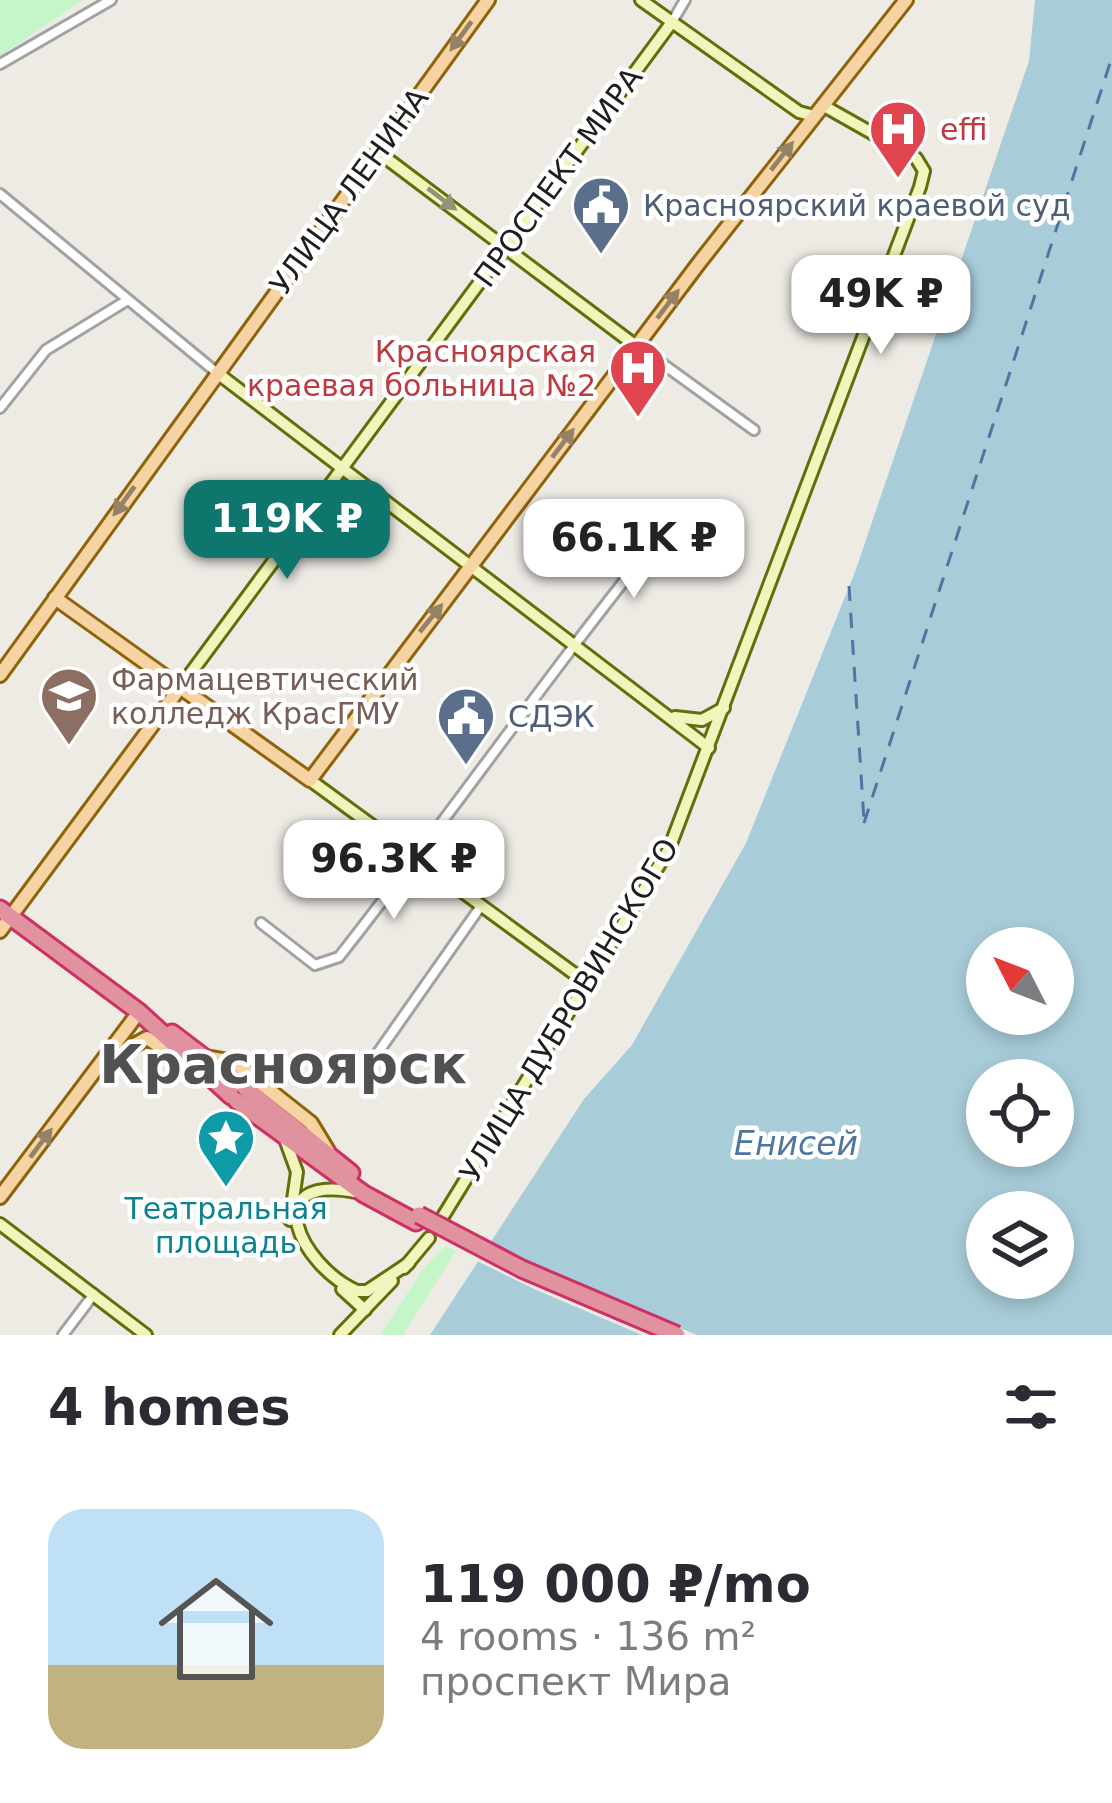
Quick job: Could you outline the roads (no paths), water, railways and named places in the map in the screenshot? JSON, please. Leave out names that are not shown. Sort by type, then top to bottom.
[{"type":"highway","points":[[4,919],[202,1057],[417,1218],[521,1269],[677,1335]]},
{"type":"highway","points":[[139,1012],[214,1082],[243,1087],[283,1137],[364,1194],[662,1335]]},
{"type":"main road","name":"УЛИЦА ЛЕНИНА","points":[[0,675],[488,0]]},
{"type":"main road","name":"УЛИЦА ДУБРОВИНСКОГО","points":[[442,1218],[664,859],[727,706],[923,177],[916,158],[819,111],[800,112],[641,0]]},
{"type":"main road","points":[[310,780],[636,346],[906,0]]},
{"type":"main road","name":"ПРОСПЕКТ МИРА","points":[[4,919],[672,22]]},
{"type":"main road","points":[[378,152],[636,346]]},
{"type":"main road","points":[[216,372],[709,748]]},
{"type":"main road","points":[[55,598],[587,983]]},
{"type":"main road","points":[[667,716],[702,721],[727,706]]},
{"type":"main road","points":[[667,716],[703,765]]},
{"type":"main road","points":[[0,1197],[139,1012]]},
{"type":"main road","points":[[98,1067],[147,1038],[214,1082]]},
{"type":"main road","points":[[283,1137],[297,1172],[290,1224],[294,1244],[364,1310]]},
{"type":"main road","points":[[364,1194],[326,1188],[310,1195],[298,1210],[299,1239],[357,1291],[377,1286],[409,1263]]},
{"type":"main road","points":[[0,1224],[146,1335]]},
{"type":"main road","points":[[340,1335],[429,1238]]},
{"type":"street","points":[[0,64],[111,0]]},
{"type":"street","name":"ПРОСПЕКТ МИРА","points":[[672,22],[685,0]]},
{"type":"street","points":[[0,194],[216,372]]},
{"type":"street","points":[[0,408],[46,350],[126,301]]},
{"type":"street","points":[[636,346],[754,430]]},
{"type":"street","points":[[260,923],[315,964],[339,957],[417,859],[571,644],[664,531]]},
{"type":"street","points":[[377,1054],[482,906]]},
{"type":"street","points":[[63,1335],[94,1294]]},
{"type":"water","name":"Енисей","points":[[1035,0],[1112,0],[1112,1335],[430,1335],[584,1099],[632,1045],[746,843],[855,572],[1029,61]]},
{"type":"place","name":"effi","points":[[898,180]]},
{"type":"place","name":"Красноярский краевой суд","points":[[601,256]]},
{"type":"place","name":"Красноярская краевая больница №2","points":[[638,419]]},
{"type":"place","name":"Фармацевтический колледж КрасГМУ","points":[[69,747]]},
{"type":"place","name":"СДЭК","points":[[466,767]]},
{"type":"place","name":"Театральная площадь","points":[[226,1189]]},
{"type":"district","name":"Красноярск","points":[[283,1064]]}]
